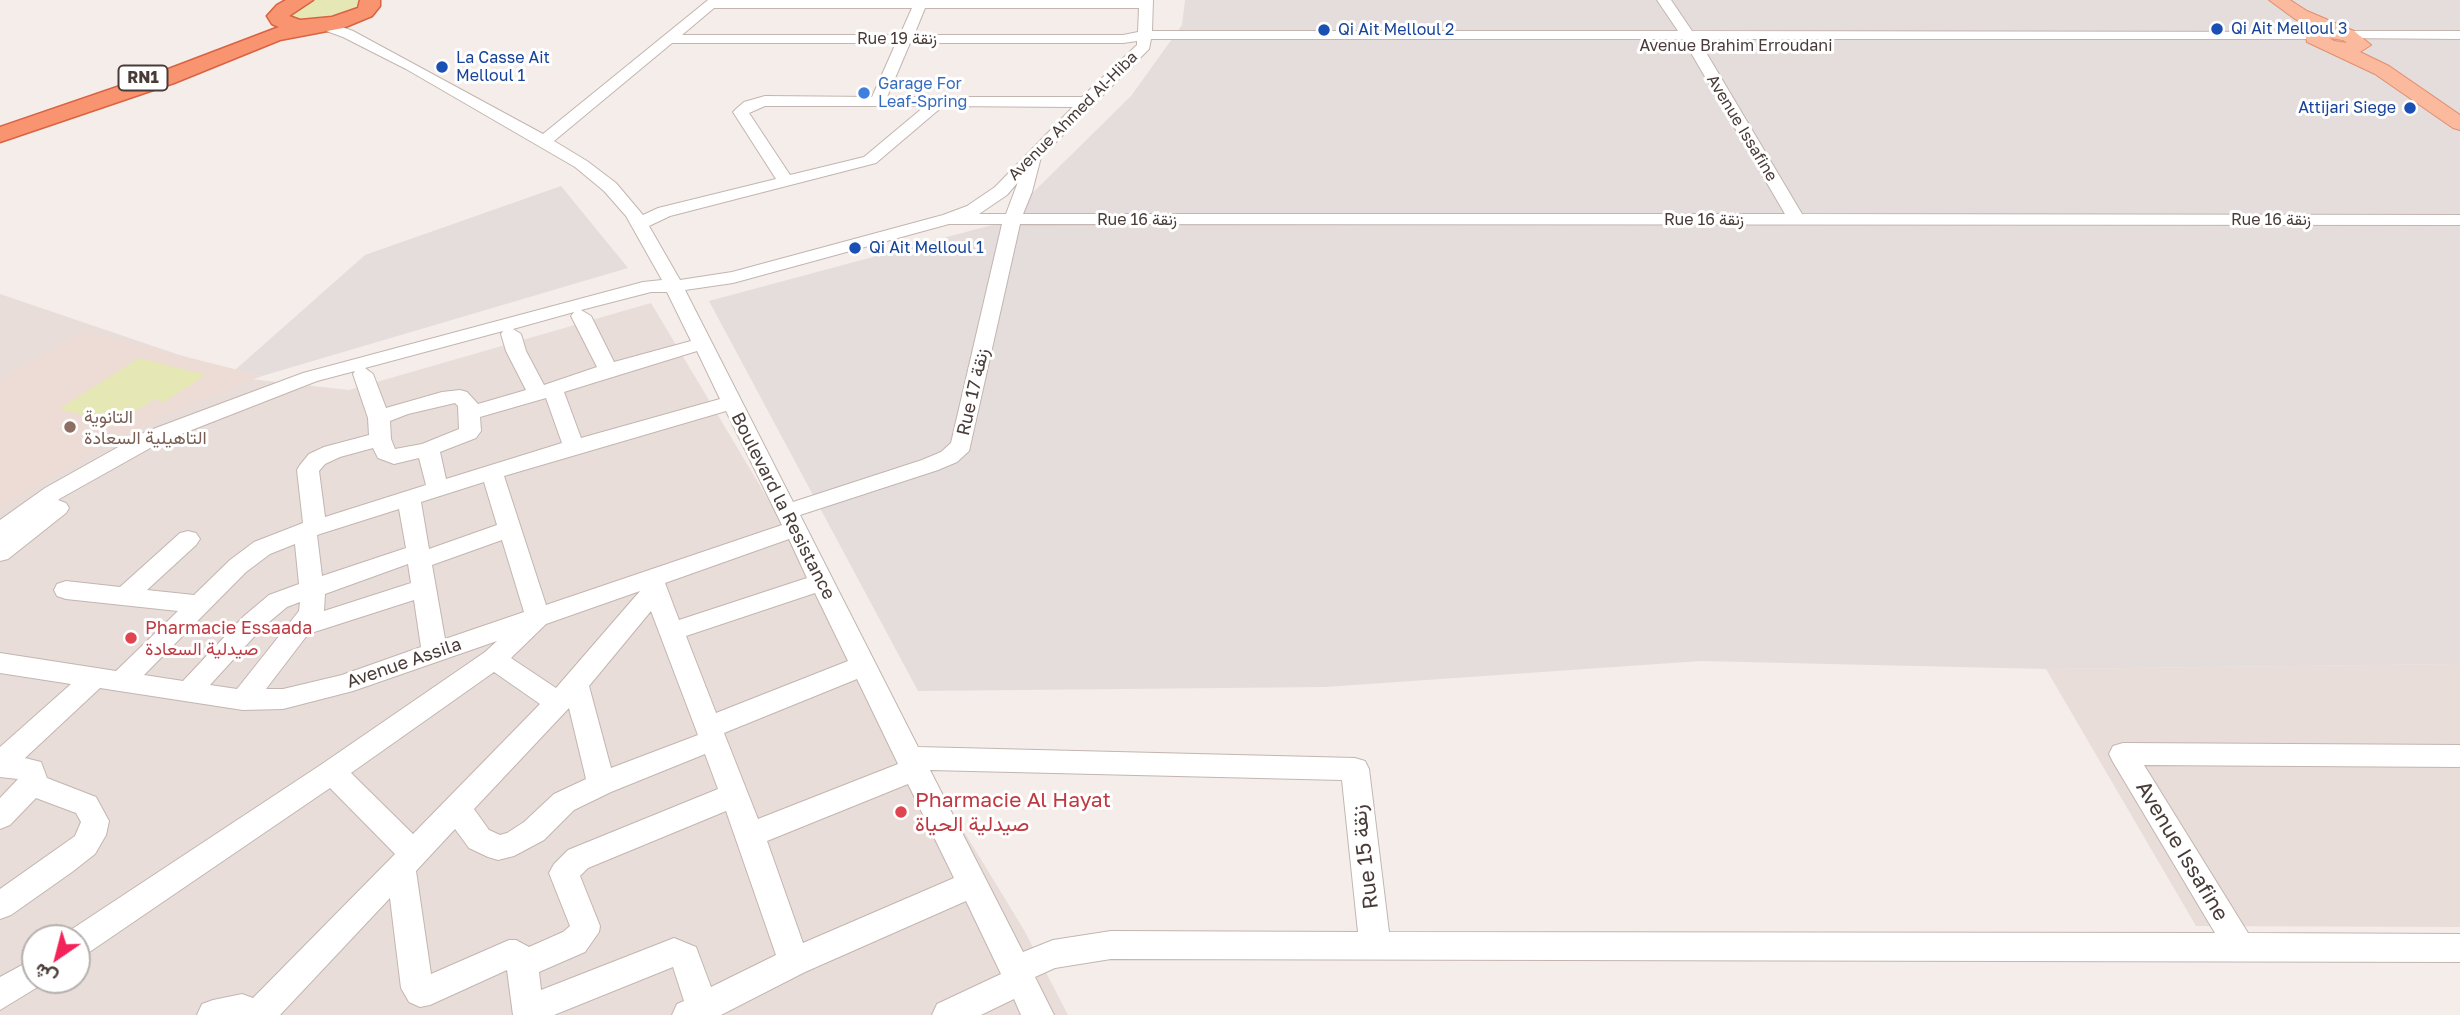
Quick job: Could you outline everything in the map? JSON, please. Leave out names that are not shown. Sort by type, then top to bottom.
[{"type":"highway","name":"RN1","points":[[286,6],[281,22],[287,25],[320,26]]},
{"type":"highway","name":"RN1","points":[[0,126],[199,58],[261,31],[286,6]]},
{"type":"highway","name":"RN1","points":[[0,135],[166,78],[274,35],[372,12]]},
{"type":"main road","points":[[2278,0],[2338,40]]},
{"type":"main road","points":[[2301,15],[2460,124]]},
{"type":"street","name":"Avenue Issafine","points":[[1664,0],[1797,220]]},
{"type":"street","points":[[544,141],[713,2],[1146,2]]},
{"type":"street","points":[[878,101],[922,2]]},
{"type":"street","name":"Avenue Ahmed Al-Hiba","points":[[674,286],[733,278],[949,219],[973,210],[1002,191],[1048,139],[1088,102],[1145,40],[1146,2]]},
{"type":"street","name":"Boulevard la Resistance","points":[[372,12],[435,79]]},
{"type":"street","name":"Boulevard la Resistance","points":[[320,26],[348,34],[435,79],[544,141],[581,164],[610,187],[636,219],[674,286],[701,345],[1038,1015]]},
{"type":"street","name":"Avenue Brahim Erroudani","points":[[1145,40],[1934,40],[2037,35],[2338,40],[2460,46]]},
{"type":"street","points":[[2037,35],[2049,46]]},
{"type":"street","name":"Avenue Brahim Erroudani","points":[[1934,40],[2049,46],[2460,35]]},
{"type":"street","name":"Rue 19 زنقة","points":[[670,39],[1145,40]]},
{"type":"street","points":[[785,180],[741,112],[749,104],[878,101],[1088,102]]},
{"type":"street","points":[[636,219],[870,160],[939,102]]},
{"type":"street","points":[[1009,215],[1024,192],[1033,156]]},
{"type":"street","name":"Avenue Ahmed Al-Hiba","points":[[1002,191],[1009,215]]},
{"type":"street","name":"Rue 16 زنقة","points":[[949,219],[1009,215],[1797,220],[2460,220]]},
{"type":"street","name":"Rue 17 زنقة","points":[[790,520],[949,457],[961,446],[1009,215]]},
{"type":"street","points":[[6,538],[53,493],[153,437],[254,396],[310,377],[650,286],[674,286]]},
{"type":"street","points":[[6,538],[160,450],[271,404],[363,374],[581,316],[674,286]]},
{"type":"street","points":[[581,316],[608,370]]},
{"type":"street","points":[[511,334],[526,371],[547,391],[574,447]]},
{"type":"street","points":[[469,413],[608,370],[701,345]]},
{"type":"street","points":[[243,700],[311,613],[307,470],[312,464],[379,428],[401,409],[456,396],[465,399],[470,431],[428,449],[394,457],[386,453],[379,428],[363,374]]},
{"type":"street","points":[[122,681],[248,557],[262,548],[409,498],[574,447],[731,403]]},
{"type":"street","points":[[428,449],[438,490]]},
{"type":"street","points":[[91,934],[494,660],[538,617],[492,474]]},
{"type":"street","points":[[409,498],[435,653]]},
{"type":"street","name":"Avenue Assila","points":[[0,663],[243,700],[283,699],[306,695],[538,617],[653,585],[790,520]]},
{"type":"street","points":[[189,691],[266,610],[284,598],[312,587],[509,529]]},
{"type":"street","points":[[126,595],[188,539]]},
{"type":"street","points":[[671,632],[821,582]]},
{"type":"street","points":[[653,585],[750,835],[794,962]]},
{"type":"street","points":[[213,1015],[242,1009],[258,1015],[458,810],[567,693],[653,585]]},
{"type":"street","points":[[302,627],[424,588]]},
{"type":"street","points":[[66,590],[200,604]]},
{"type":"street","points":[[494,660],[567,693],[601,784]]},
{"type":"street","points":[[458,810],[480,839],[498,848],[514,845],[534,831],[564,802],[863,666]]},
{"type":"street","points":[[0,765],[95,677]]},
{"type":"street","name":"Avenue Issafine","points":[[2240,948],[2123,754],[2460,756]]},
{"type":"street","points":[[750,835],[912,764]]},
{"type":"street","name":"Rue 15 زنقة","points":[[912,764],[1355,769],[1375,945]]},
{"type":"street","points":[[0,765],[31,770],[34,775],[31,784],[0,817]]},
{"type":"street","points":[[332,772],[407,861],[417,988],[420,992],[509,954],[519,956],[522,964],[529,1013],[674,952],[685,957],[695,1011],[794,962],[973,884]]},
{"type":"street","points":[[0,906],[62,863],[85,845],[92,835],[95,821],[86,804],[31,784]]},
{"type":"street","points":[[522,964],[573,943],[584,932],[585,926],[565,873],[578,859],[734,795]]},
{"type":"street","points":[[948,1015],[1062,952],[1111,945],[2460,948]]},
{"type":"street","points":[[0,995],[21,981]]},
{"type":"shaded area","points":[[1185,0],[2460,0],[2460,664],[2046,669],[1701,661],[1325,687],[918,691],[709,301],[1003,222],[1131,96],[1182,25]]},
{"type":"shaded area","points":[[561,186],[628,268],[262,376],[235,370],[365,255]]},
{"type":"shaded area","points":[[0,294],[250,379],[349,390],[651,303],[815,578],[863,666],[1024,930],[1068,1015],[0,1015]]},
{"type":"shaded area","name":"التانوية التاهيلية السعادة","points":[[84,331],[262,376],[174,411],[107,444],[0,509],[0,379]]},
{"type":"shaded area","points":[[2460,664],[2460,927],[2196,926],[2046,669]]},
{"type":"green space","points":[[310,0],[364,0],[357,13],[299,24],[285,13]]},
{"type":"green space","points":[[139,358],[206,375],[164,402],[154,399],[117,424],[59,409]]},
{"type":"place","name":"Qi Ait Melloul 3","points":[[2217,29]]},
{"type":"place","name":"Qi Ait Melloul 2","points":[[1324,30]]},
{"type":"place","name":"La Casse Ait Melloul 1","points":[[442,67]]},
{"type":"place","name":"Garage For Leaf-Spring","points":[[864,93]]},
{"type":"place","name":"Attijari Siege","points":[[2410,108]]},
{"type":"place","name":"Qi Ait Melloul 1","points":[[855,248]]},
{"type":"place","name":"التانوية التاهيلية السعادة","points":[[70,427]]},
{"type":"place","name":"Pharmacie Essaada صيدلية السعادة","points":[[131,638]]},
{"type":"place","name":"Pharmacie Al Hayat صيدلية الحياة","points":[[901,812]]}]
